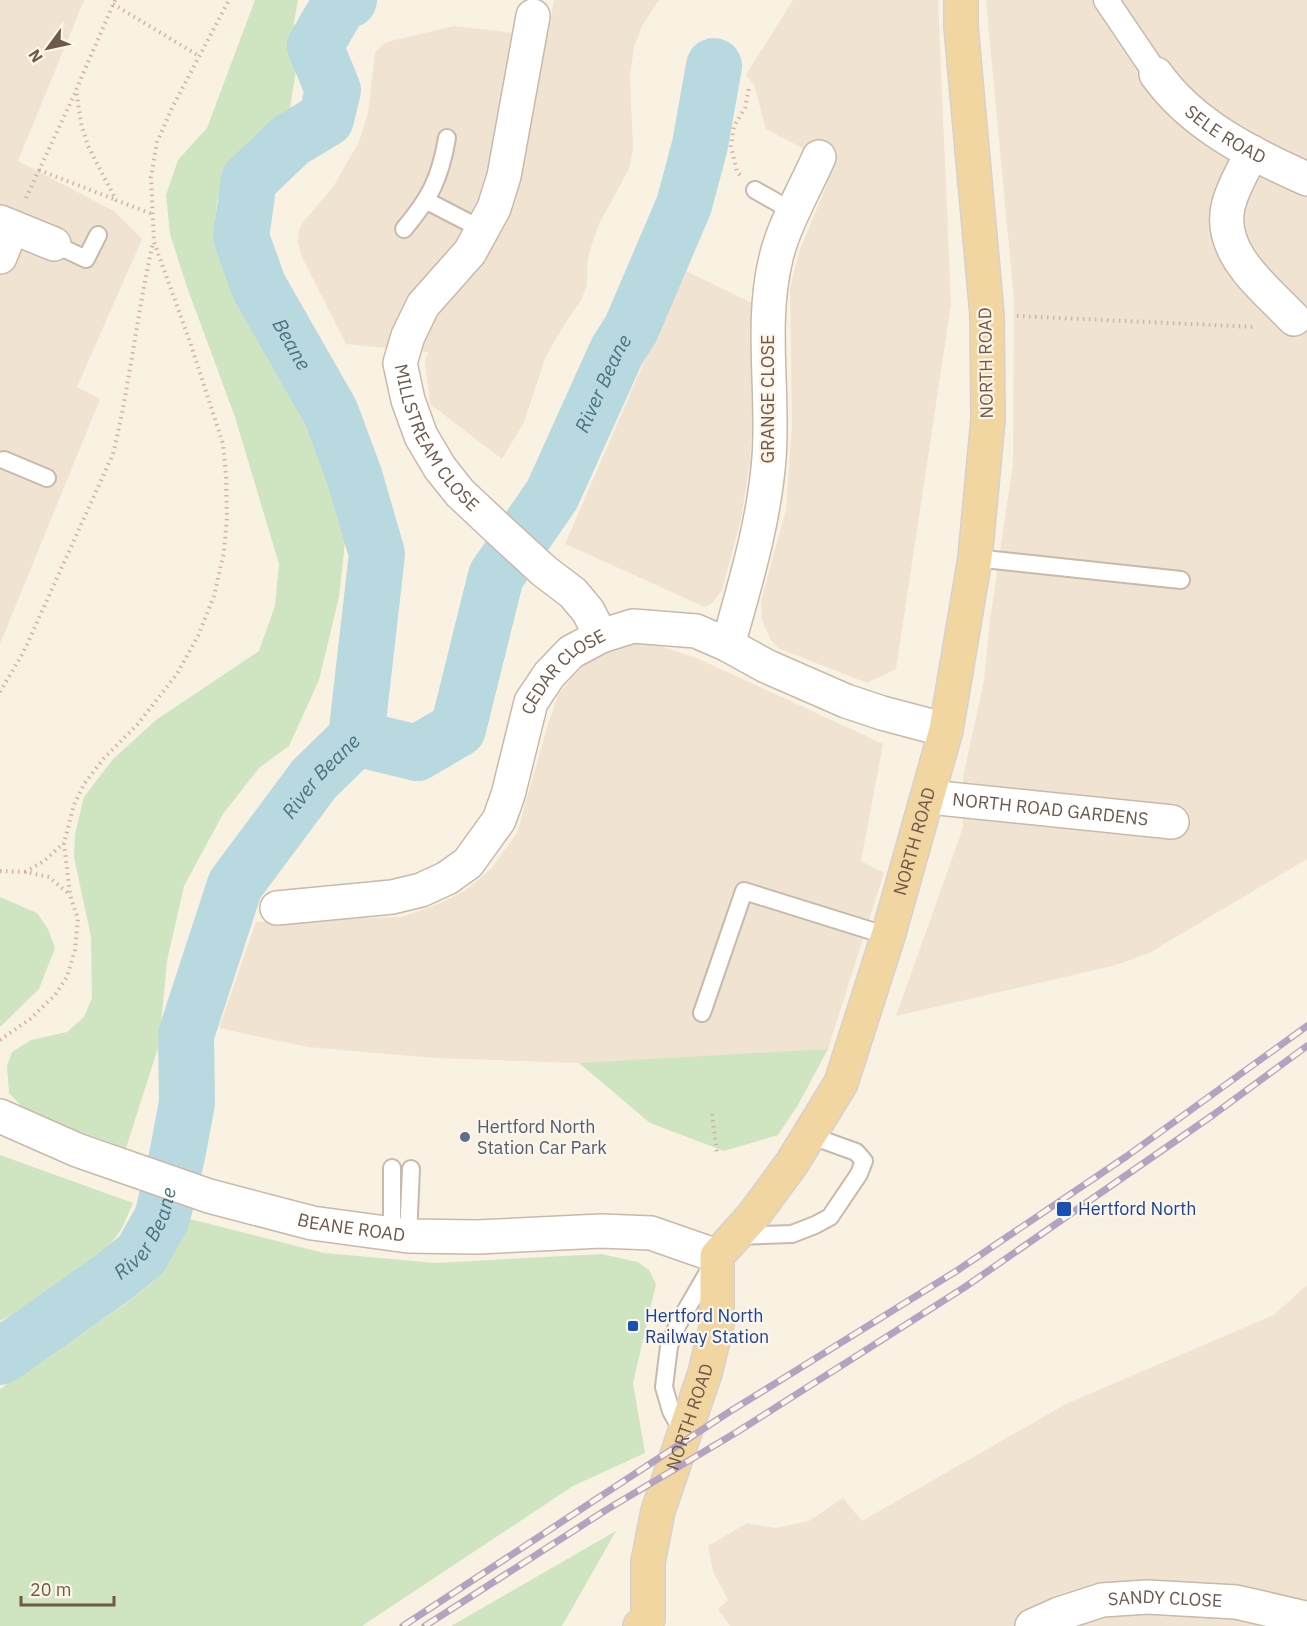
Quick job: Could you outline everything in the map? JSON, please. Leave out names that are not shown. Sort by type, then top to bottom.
[{"type":"main road","name":"NORTH ROAD","points":[[640,1626],[648,1619],[648,1562],[658,1511],[705,1373],[717,1324],[726,1246],[753,1216],[779,1180],[841,1083],[888,936],[946,730],[975,558],[988,419],[987,315],[961,27],[961,0]]},
{"type":"street","points":[[1106,0],[1156,74]]},
{"type":"street","name":"MILLSTREAM CLOSE","points":[[533,16],[504,176],[494,208],[470,252],[423,305],[408,336],[400,363],[408,400],[422,436],[440,468],[460,493],[494,525],[544,571],[573,593],[588,611],[601,636]]},
{"type":"street","name":"SELE ROAD","points":[[1156,74],[1191,112],[1214,130],[1307,179]]},
{"type":"street","points":[[1252,152],[1226,216],[1230,241],[1244,265],[1294,318]]},
{"type":"street","name":"GRANGE CLOSE","points":[[728,645],[761,525],[770,436],[768,339],[771,289],[776,256],[819,157]]},
{"type":"street","points":[[0,257],[6,225],[54,244]]},
{"type":"street","name":"CEDAR CLOSE","points":[[277,908],[392,897],[421,890],[447,879],[468,863],[499,820],[508,795],[531,702],[549,675],[571,652],[601,636],[633,626],[696,631],[766,666],[846,701],[946,730]]},
{"type":"street","name":"NORTH ROAD GARDENS","points":[[928,797],[1172,822]]},
{"type":"street","name":"BEANE ROAD","points":[[0,1116],[106,1161],[209,1196],[312,1223],[400,1235],[477,1237],[601,1231],[651,1233],[726,1246]]},
{"type":"street","name":"SANDY CLOSE","points":[[1032,1626],[1059,1614],[1102,1600],[1147,1597],[1236,1602],[1303,1615]]},
{"type":"lane","points":[[404,229],[427,201],[444,160],[447,138]]},
{"type":"lane","points":[[755,190],[794,212]]},
{"type":"lane","points":[[427,201],[483,230]]},
{"type":"lane","points":[[54,244],[86,259],[98,235]]},
{"type":"lane","points":[[4,460],[47,478]]},
{"type":"lane","points":[[975,558],[1181,580]]},
{"type":"lane","points":[[702,1013],[744,891],[888,936]]},
{"type":"lane","points":[[726,1246],[792,1234],[830,1217],[859,1174],[864,1161],[856,1152],[809,1135]]},
{"type":"lane","points":[[392,1168],[400,1235]]},
{"type":"lane","points":[[400,1235],[411,1169]]},
{"type":"path","points":[[0,1040],[30,1019],[55,995],[67,977],[75,950],[78,919],[70,894],[64,843],[74,805],[84,784],[104,758],[136,725],[177,674],[198,636],[214,596],[224,552],[226,487],[223,444],[154,242],[151,177],[157,142],[173,106],[229,0]]},
{"type":"path","points":[[6,225],[39,170],[114,2],[199,56]]},
{"type":"path","points":[[749,88],[745,108],[734,126],[731,146],[737,172],[755,190]]},
{"type":"path","points":[[76,90],[81,123],[88,146],[116,200]]},
{"type":"path","points":[[39,170],[152,214]]},
{"type":"path","points":[[0,692],[24,651],[113,454],[121,422],[143,288],[154,242]]},
{"type":"path","points":[[1009,316],[1258,327]]},
{"type":"path","points":[[25,872],[44,861],[64,843]]},
{"type":"path","points":[[0,871],[25,872],[49,877],[70,894]]},
{"type":"path","points":[[712,1114],[717,1153]]},
{"type":"shaded area","points":[[0,0],[84,0],[18,161],[114,211],[142,239],[77,387],[100,399],[0,644]]},
{"type":"shaded area","points":[[554,0],[659,0],[642,26],[634,47],[630,75],[633,149],[629,169],[598,226],[587,264],[587,285],[581,300],[546,356],[524,422],[502,459],[430,404],[425,361],[428,352],[346,344],[301,255],[298,241],[299,230],[303,222],[333,187],[359,142],[368,113],[375,53],[379,48],[387,42],[454,26],[548,37]]},
{"type":"shaded area","points":[[793,0],[938,0],[951,304],[896,669],[867,683],[778,648],[770,639],[762,619],[761,601],[786,510],[792,426],[790,288],[799,252],[835,165],[766,129],[754,85],[746,75]]},
{"type":"shaded area","points":[[986,0],[1307,0],[1307,859],[1149,953],[1116,965],[896,1016],[963,828],[963,777],[984,681],[990,620],[1013,464],[1014,300]]},
{"type":"shaded area","points":[[684,270],[754,304],[756,370],[750,462],[741,519],[722,590],[712,603],[705,607],[565,544]]},
{"type":"shaded area","points":[[641,640],[699,659],[883,744],[861,861],[884,873],[828,1049],[675,1060],[579,1063],[436,1058],[308,1047],[219,1028],[256,922],[402,917],[441,903],[466,890],[491,869],[517,833],[559,693],[585,663],[609,651]]},
{"type":"shaded area","points":[[1307,1285],[1307,1626],[730,1626],[718,1609],[728,1600],[713,1571],[708,1546],[747,1523],[775,1528],[809,1521],[843,1498],[862,1521],[1066,1404],[1274,1315]]},
{"type":"green space","points":[[255,0],[298,0],[294,22],[296,70],[290,108],[276,130],[229,178],[217,200],[215,228],[221,256],[304,398],[338,475],[347,524],[339,597],[319,680],[289,746],[259,768],[223,814],[184,886],[167,961],[159,1045],[126,1148],[28,1113],[9,1093],[7,1066],[12,1052],[31,1040],[67,1032],[84,1017],[92,998],[91,937],[74,857],[75,834],[84,797],[113,759],[156,720],[259,651],[275,606],[279,564],[235,417],[170,234],[166,195],[178,160],[207,128]]},
{"type":"green space","points":[[0,897],[37,913],[48,929],[55,948],[39,989],[0,1027]]},
{"type":"green space","points":[[828,1049],[798,1105],[778,1135],[724,1151],[650,1123],[579,1063]]},
{"type":"green space","points":[[0,1155],[133,1203],[122,1228],[98,1257],[67,1281],[0,1321]]},
{"type":"green space","points":[[190,1219],[324,1253],[435,1263],[601,1254],[638,1262],[649,1270],[656,1284],[633,1383],[645,1453],[573,1486],[362,1626],[0,1626],[0,1389],[127,1303],[154,1281],[171,1258]]},
{"type":"green space","points":[[616,1531],[562,1626],[451,1626]]},
{"type":"waterway","name":"Beane","points":[[349,0],[340,3],[315,46],[333,90],[326,119],[291,140],[249,180],[241,237],[259,287],[331,413],[355,478],[377,554],[356,738]]},
{"type":"waterway","name":"River Beane","points":[[356,738],[417,753],[458,729],[496,576],[552,495],[617,351],[631,329],[684,205],[700,145],[714,66]]},
{"type":"waterway","name":"River Beane","points":[[0,1357],[114,1277],[141,1255],[162,1218],[187,1103],[186,1035],[235,885],[314,779],[356,738]]},
{"type":"railway","points":[[403,1626],[729,1412],[958,1270],[1127,1156],[1307,1026]]},
{"type":"railway","points":[[425,1626],[606,1510],[737,1432],[965,1287],[1213,1115],[1307,1046]]},
{"type":"place","name":"Hertford North Station Car Park","points":[[465,1137]]},
{"type":"place","name":"Hertford North","points":[[1064,1209]]},
{"type":"place","name":"Hertford North Railway Station","points":[[633,1326]]}]
